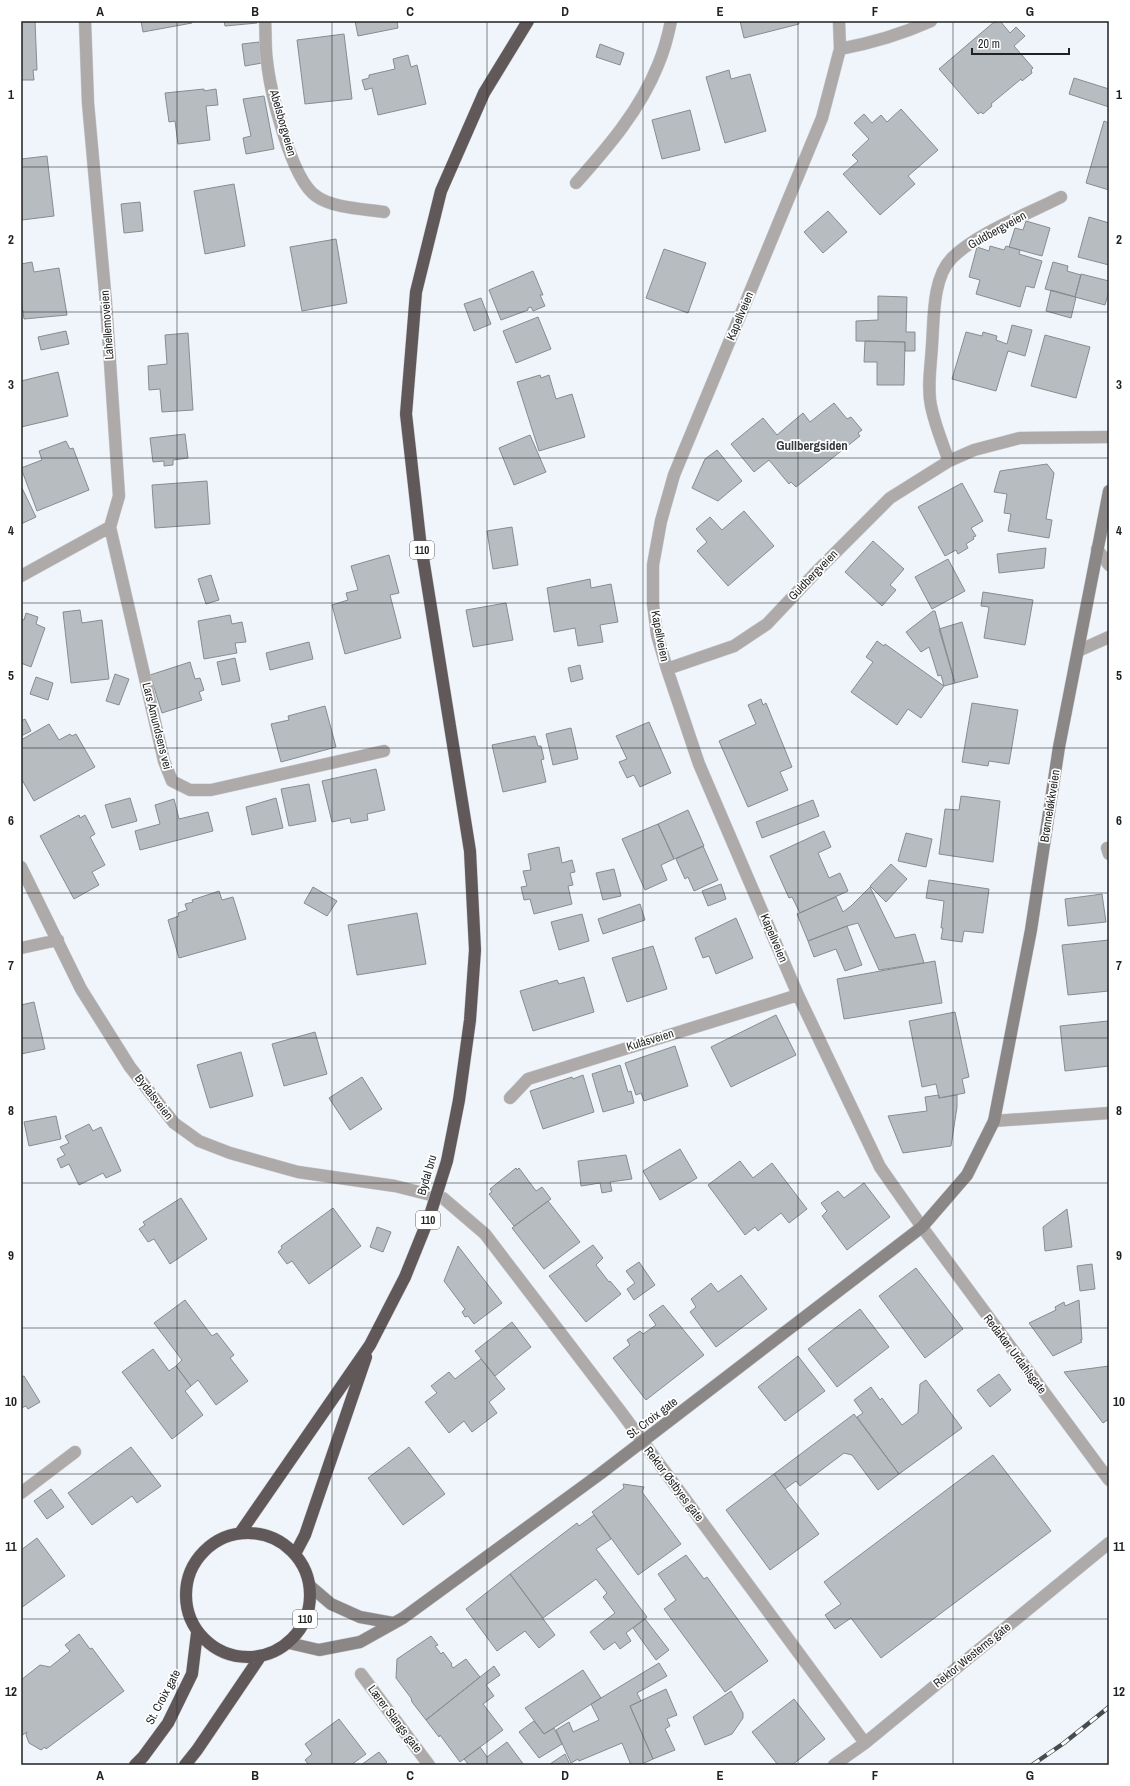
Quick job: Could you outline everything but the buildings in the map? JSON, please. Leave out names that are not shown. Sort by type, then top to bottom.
[{"type":"highway","name":"Bydal bru","points":[[370,1345],[405,1277],[430,1215],[447,1161],[459,1100],[470,1020],[475,950],[470,851],[420,539],[406,414],[416,292],[441,191],[484,93],[528,21]]},
{"type":"highway","name":"110","points":[[240,1533],[370,1345]]},
{"type":"highway","name":"110","points":[[295,1554],[305,1535],[319,1499],[370,1345]]},
{"type":"highway","name":"110","points":[[240,1533],[260,1534],[279,1541],[295,1554],[305,1569],[310,1586],[310,1607],[302,1626],[289,1643],[276,1652],[260,1657],[237,1658],[215,1650],[197,1633],[187,1614],[185,1592],[190,1571],[201,1553],[219,1540],[240,1533]]},
{"type":"highway","name":"St. Croix gate","points":[[135,1765],[143,1757],[168,1723],[192,1674],[197,1633]]},
{"type":"highway","points":[[184,1765],[197,1750],[260,1657]]},
{"type":"street","name":"Lahellemoveien","points":[[85,21],[88,103],[106,304],[119,496],[110,527]]},
{"type":"street","name":"Abelsborgveien","points":[[265,21],[267,61],[276,108],[288,150],[302,179],[316,196],[339,206],[384,212]]},
{"type":"street","points":[[576,183],[605,150],[628,120],[647,88],[658,65],[671,21]]},
{"type":"street","name":"Kapellveien","points":[[839,21],[840,48],[822,118],[674,475],[661,521],[653,565],[653,604],[658,635],[667,669],[699,764],[798,995],[880,1167],[922,1227]]},
{"type":"street","points":[[840,48],[873,42],[931,21]]},
{"type":"street","name":"Guldbergveien","points":[[949,461],[938,434],[931,405],[930,373],[933,310],[943,273],[951,259],[975,240],[1061,197]]},
{"type":"street","name":"Guldbergveien","points":[[667,669],[734,646],[767,624],[818,570],[890,498],[949,461],[974,450],[1020,438],[1109,437]]},
{"type":"street","name":"Brønneløkkveien","points":[[922,1227],[967,1175],[994,1121],[1030,930],[1059,747],[1109,492]]},
{"type":"street","points":[[21,576],[110,527]]},
{"type":"street","name":"Lars Amundsens vei","points":[[110,527],[164,761],[172,781],[190,790],[210,790],[384,752]]},
{"type":"street","points":[[1097,549],[1109,565]]},
{"type":"street","points":[[1078,651],[1109,637]]},
{"type":"street","name":"Bydalsveien","points":[[21,867],[81,989],[130,1067],[174,1123],[199,1141],[230,1153],[298,1172],[395,1186]]},
{"type":"street","points":[[21,948],[58,940]]},
{"type":"street","name":"Kulåsveien","points":[[510,1098],[528,1079],[798,995]]},
{"type":"street","points":[[994,1121],[1109,1113]]},
{"type":"street","name":"Rektor Østbyes gate","points":[[395,1186],[443,1198],[485,1234],[643,1442],[865,1743]]},
{"type":"street","name":"St. Croix gate","points":[[289,1643],[319,1650],[360,1642],[393,1623],[643,1442],[922,1227]]},
{"type":"street","name":"Redaktør Urdahlsgate","points":[[922,1227],[1109,1480]]},
{"type":"street","points":[[21,1493],[75,1452]]},
{"type":"street","name":"Rektor Westerns gate","points":[[834,1765],[865,1743],[1109,1543]]},
{"type":"street","points":[[310,1586],[331,1604],[360,1617],[393,1623]]},
{"type":"street","name":"Lærer Slangs gate","points":[[361,1674],[429,1765]]},
{"type":"railway","points":[[1032,1765],[1064,1743],[1109,1707]]},
{"type":"district","name":"Gullbergsiden","points":[[812,445]]}]
